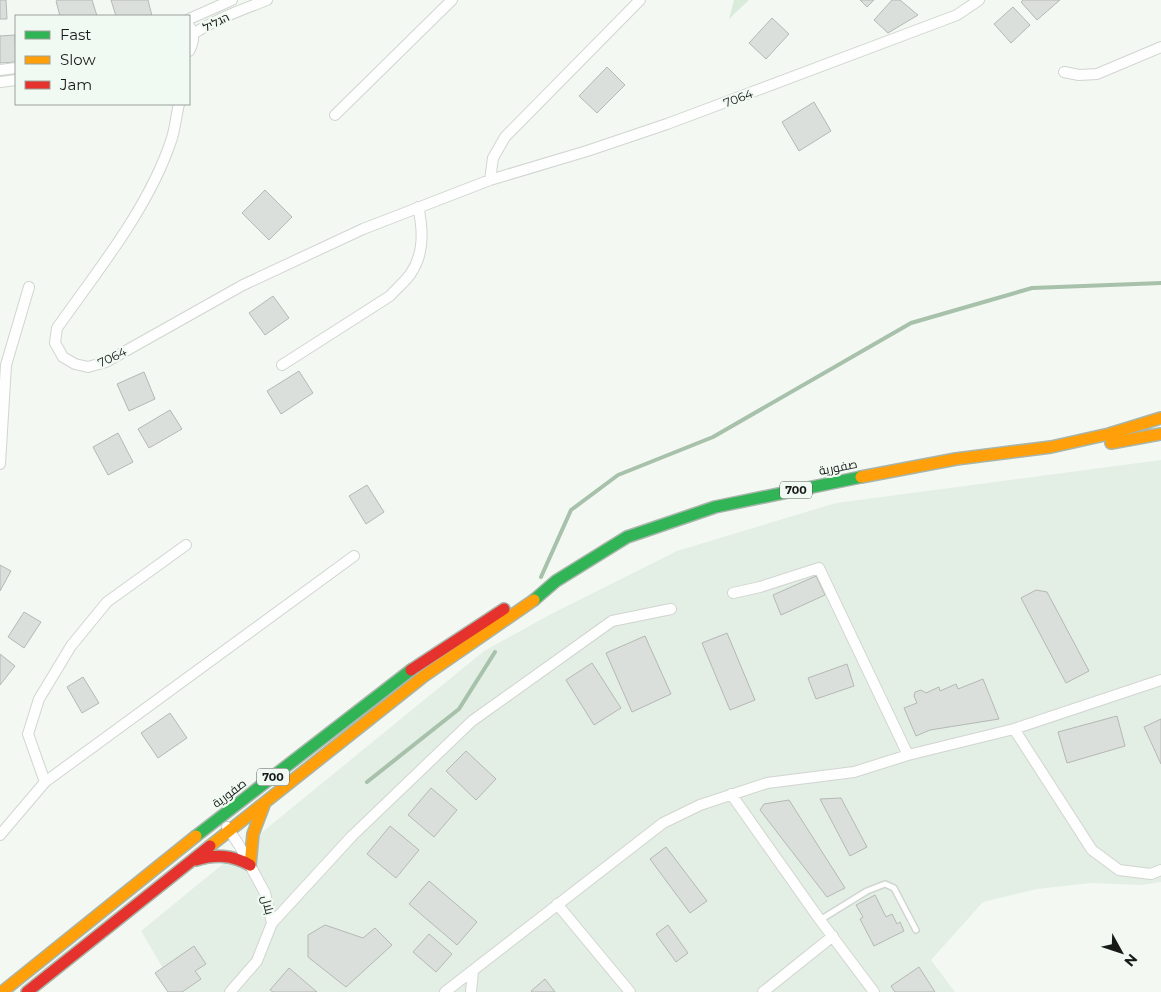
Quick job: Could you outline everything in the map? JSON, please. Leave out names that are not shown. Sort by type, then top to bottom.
[{"type":"main road","name":"700","points":[[1051,447],[1109,434],[1161,418]]},
{"type":"main road","name":"700","points":[[1051,447],[1120,442],[1161,434]]},
{"type":"main road","name":"صفورية","points":[[2,992],[219,818],[417,666],[527,593],[556,581],[627,537],[715,507],[811,486],[956,459],[1051,447]]},
{"type":"main road","name":"صفورية","points":[[27,992],[424,676],[529,605],[556,581]]},
{"type":"main road","points":[[250,865],[249,850],[252,835],[266,801]]},
{"type":"main road","points":[[191,862],[207,856],[221,854],[239,858],[250,865]]},
{"type":"street","name":"הגליל","points":[[190,19],[232,0]]},
{"type":"street","name":"הגליל","points":[[191,30],[267,0]]},
{"type":"street","points":[[335,115],[452,0]]},
{"type":"street","points":[[490,180],[492,158],[505,137],[640,0]]},
{"type":"street","name":"7064","points":[[179,105],[172,140],[149,193],[57,328],[55,343],[63,357],[74,364],[88,367],[106,362],[243,285],[363,229],[490,180],[668,124],[957,15],[979,0]]},
{"type":"street","points":[[190,49],[193,44],[191,30]]},
{"type":"street","points":[[1064,72],[1079,75],[1097,74],[1161,47]]},
{"type":"street","points":[[0,70],[15,68]]},
{"type":"street","points":[[0,82],[15,80]]},
{"type":"street","points":[[282,365],[390,296],[403,283],[412,272],[418,256],[422,223],[418,207]]},
{"type":"street","points":[[0,464],[6,365],[29,287]]},
{"type":"street","points":[[46,782],[28,734],[39,699],[71,646],[107,602],[186,545]]},
{"type":"street","points":[[0,835],[46,782],[354,556]]},
{"type":"street","points":[[734,594],[819,568],[908,755]]},
{"type":"street","points":[[272,923],[352,836],[472,721],[612,621],[671,608]]},
{"type":"street","points":[[445,992],[663,822],[700,805],[767,783],[854,772],[908,755],[1014,729],[1161,680]]},
{"type":"street","points":[[1014,729],[1092,850],[1119,870],[1151,874],[1161,870]]},
{"type":"street","points":[[731,794],[820,920],[874,992]]},
{"type":"street","name":"بلال","points":[[219,818],[230,831],[265,893],[272,923],[257,961],[230,992]]},
{"type":"street","points":[[557,904],[630,992]]},
{"type":"street","points":[[763,992],[833,936]]},
{"type":"street","points":[[471,992],[473,971]]},
{"type":"lane","points":[[820,920],[867,890],[885,884],[894,888],[916,930]]},
{"type":"shaded area","points":[[1161,460],[1161,882],[1141,885],[1091,883],[1037,889],[983,902],[931,960],[955,992],[177,992],[141,931],[484,651],[555,612],[677,551],[836,503]]},
{"type":"green space","points":[[734,0],[749,0],[729,19]]},
{"type":"building","points":[[0,0],[6,0],[7,19],[0,19]]},
{"type":"building","points":[[92,0],[97,15],[60,15],[56,1]]},
{"type":"building","points":[[111,0],[148,0],[152,15],[116,15]]},
{"type":"building","points":[[860,0],[874,0],[867,7]]},
{"type":"building","points":[[892,0],[900,0],[918,15],[888,33],[874,20]]},
{"type":"building","points":[[1023,0],[1060,0],[1037,20],[1021,2]]},
{"type":"building","points":[[1013,7],[1030,25],[1011,43],[994,24]]},
{"type":"building","points":[[772,18],[789,34],[766,59],[749,43]]},
{"type":"building","points":[[15,35],[15,62],[0,63],[0,36]]},
{"type":"building","points":[[607,67],[625,85],[597,113],[579,96]]},
{"type":"building","points":[[814,102],[831,131],[799,151],[782,122]]},
{"type":"building","points":[[265,190],[292,217],[269,240],[242,213]]},
{"type":"building","points":[[273,296],[289,318],[265,335],[249,313]]},
{"type":"building","points":[[299,371],[313,393],[281,414],[267,391]]},
{"type":"building","points":[[144,372],[155,399],[129,411],[117,384]]},
{"type":"building","points":[[170,410],[182,429],[149,448],[138,429]]},
{"type":"building","points":[[118,433],[133,462],[108,475],[93,447]]},
{"type":"building","points":[[367,485],[384,512],[366,524],[349,496]]},
{"type":"building","points":[[0,565],[11,571],[0,591]]},
{"type":"building","points":[[816,576],[825,595],[781,615],[773,595]]},
{"type":"building","points":[[1036,590],[1047,592],[1089,671],[1066,683],[1021,598]]},
{"type":"building","points":[[24,612],[41,622],[24,648],[8,637]]},
{"type":"building","points":[[727,633],[755,700],[730,710],[702,643]]},
{"type":"building","points":[[645,636],[671,694],[632,712],[606,653]]},
{"type":"building","points":[[0,654],[15,666],[0,685]]},
{"type":"building","points":[[592,663],[621,708],[594,725],[566,680]]},
{"type":"building","points":[[847,664],[854,686],[816,699],[808,678]]},
{"type":"building","points":[[83,677],[99,703],[82,713],[67,687]]},
{"type":"building","points":[[983,679],[999,719],[930,730],[916,736],[904,708],[917,703],[914,696],[915,692],[921,690],[926,693],[939,687],[940,691],[956,684],[958,689]]},
{"type":"building","points":[[170,713],[187,738],[158,758],[141,733]]},
{"type":"building","points":[[1117,716],[1125,746],[1067,763],[1058,732]]},
{"type":"building","points":[[1161,719],[1161,764],[1144,727]]},
{"type":"building","points":[[466,751],[496,779],[476,800],[446,771]]},
{"type":"building","points":[[431,788],[457,810],[434,837],[408,815]]},
{"type":"building","points":[[841,798],[867,847],[850,856],[820,799]]},
{"type":"building","points":[[789,800],[845,888],[827,897],[760,810],[764,804]]},
{"type":"building","points":[[390,826],[419,850],[396,878],[367,854]]},
{"type":"building","points":[[666,847],[707,901],[690,913],[650,859]]},
{"type":"building","points":[[429,881],[477,922],[457,945],[409,904]]},
{"type":"building","points":[[875,895],[886,917],[892,914],[897,924],[900,922],[904,931],[874,946],[860,919],[863,917],[856,905]]},
{"type":"building","points":[[325,925],[363,938],[375,928],[392,945],[346,987],[308,957],[308,935]]},
{"type":"building","points":[[668,925],[688,953],[676,962],[656,934]]},
{"type":"building","points":[[429,934],[452,954],[436,972],[413,952]]},
{"type":"building","points":[[194,946],[206,964],[195,971],[201,979],[182,992],[168,992],[155,973]]},
{"type":"building","points":[[919,967],[935,992],[895,992],[891,986]]},
{"type":"building","points":[[289,968],[317,992],[273,992],[270,990]]},
{"type":"building","points":[[545,979],[555,992],[531,991]]},
{"type":"waterway","points":[[541,577],[571,510],[618,475],[713,437],[911,323],[1032,288],[1161,283]]},
{"type":"waterway","points":[[367,782],[459,709],[495,652]]},
{"type":"traffic: fast","points":[[534,600],[556,581],[627,537],[715,507],[861,477]]},
{"type":"traffic: fast","points":[[196,836],[411,670]]},
{"type":"traffic: slow","points":[[861,477],[956,459],[1051,447],[1109,434],[1161,418]]},
{"type":"traffic: slow","points":[[1111,443],[1161,434]]},
{"type":"traffic: slow","points":[[210,846],[424,676],[534,600]]},
{"type":"traffic: slow","points":[[250,865],[253,834],[264,805]]},
{"type":"traffic: slow","points":[[2,992],[196,836]]},
{"type":"traffic: jam","points":[[411,670],[504,609]]},
{"type":"traffic: jam","points":[[27,992],[210,846]]},
{"type":"traffic: jam","points":[[196,860],[224,856],[250,865]]}]
